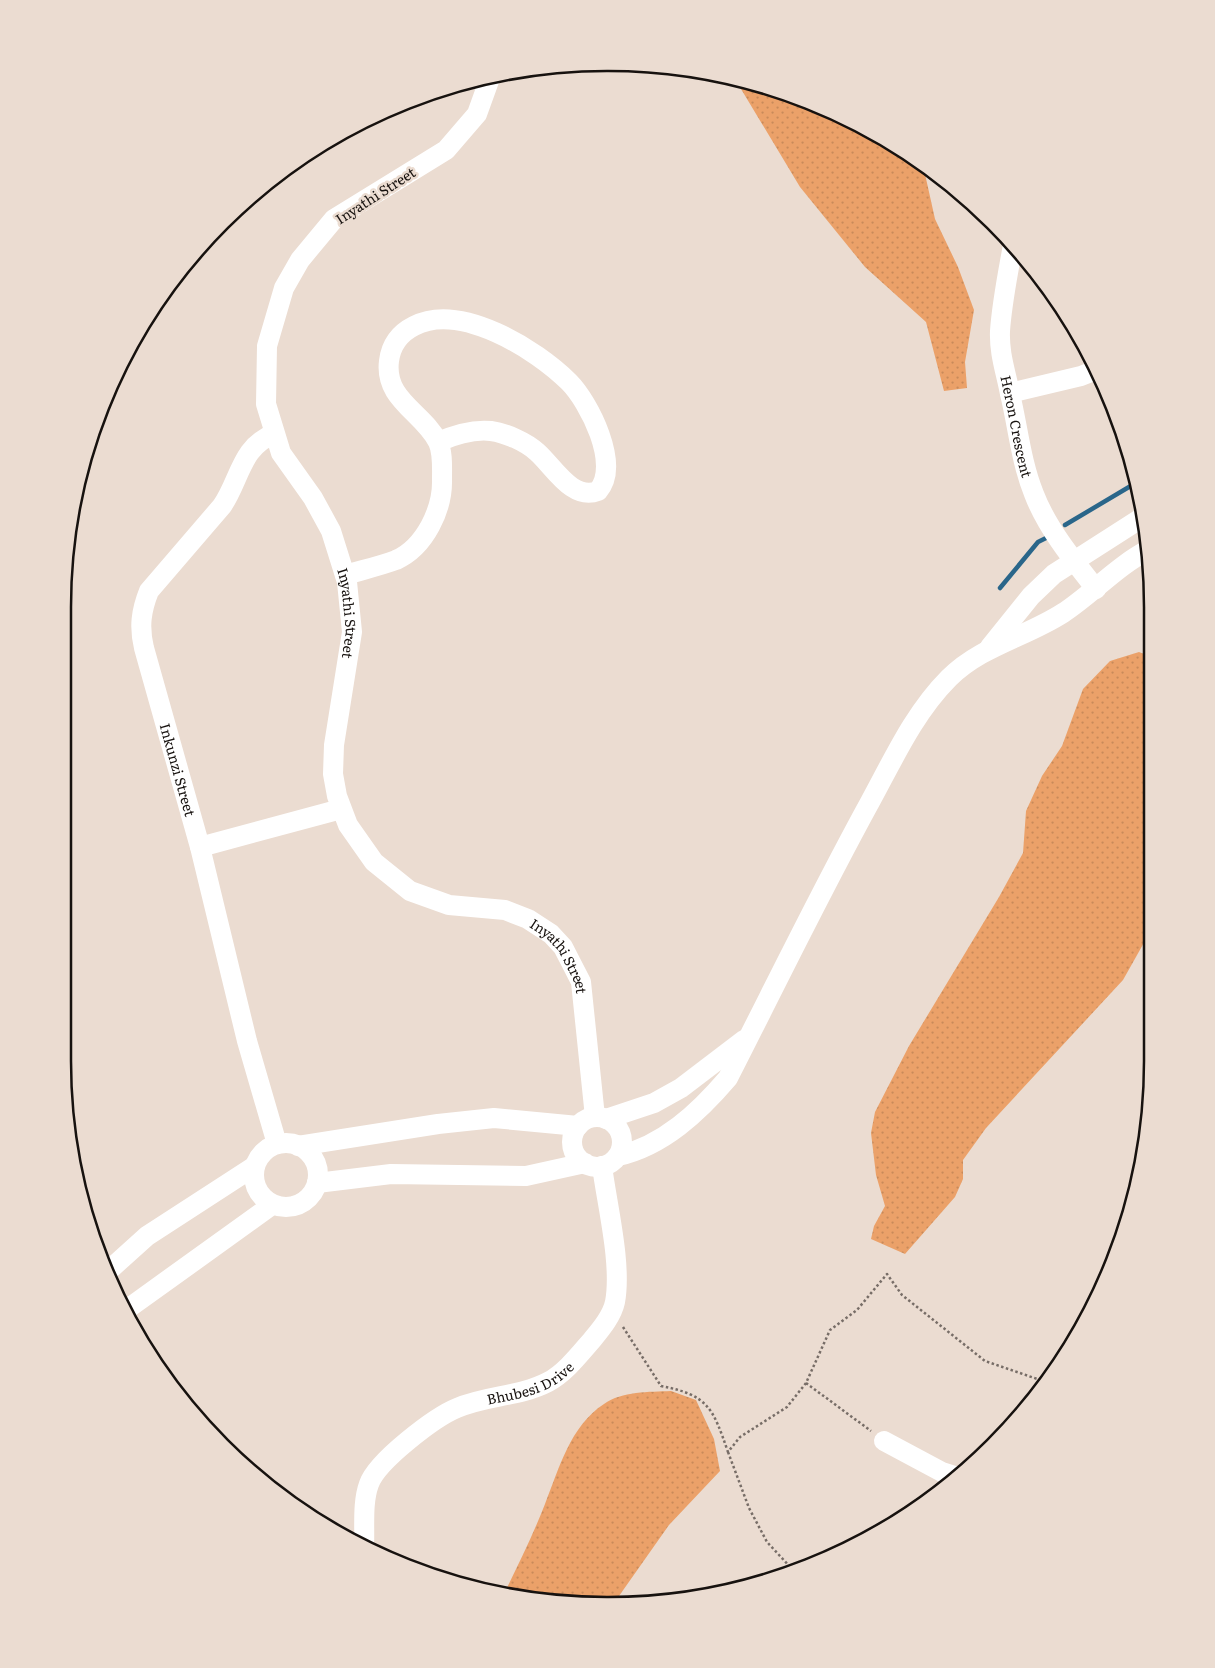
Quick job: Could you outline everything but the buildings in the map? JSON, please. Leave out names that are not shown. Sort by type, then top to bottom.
[{"type":"street","name":"Inyathi Street","points":[[487,86],[477,114],[446,150],[334,220],[300,260],[284,288],[267,346],[266,404],[281,453],[313,498],[331,531],[345,575],[352,632],[334,745],[333,774],[341,809],[358,842],[374,862],[410,891],[448,905],[504,910],[528,919],[551,934],[563,947],[581,982],[593,1121]]},
{"type":"street","name":"Heron Crescent","points":[[1012,255],[1003,299],[1000,333],[1002,364],[1010,393],[1020,448],[1034,494],[1073,560],[1096,589]]},
{"type":"street","points":[[345,575],[397,559],[409,552],[431,526],[438,508],[442,487],[438,442],[397,395],[391,382],[388,362],[397,339],[408,329],[422,322],[452,318],[510,339],[554,367],[574,387],[595,419],[604,452],[604,478],[598,491],[590,494],[575,490],[535,450],[519,440],[491,431],[456,435],[438,442]]},
{"type":"street","points":[[1010,393],[1089,373]]},
{"type":"street","name":"Inkunzi Street","points":[[274,434],[254,444],[226,500],[156,582],[142,607],[140,622],[144,648],[200,847],[247,1041],[277,1144]]},
{"type":"street","points":[[989,649],[1031,596],[1073,560],[1136,521]]},
{"type":"street","points":[[317,1183],[391,1174],[526,1176],[602,1162],[637,1152],[661,1139],[708,1101],[728,1078],[746,1039],[846,845],[899,749],[931,699],[950,678],[989,649],[1061,614],[1141,555]]},
{"type":"street","points":[[200,847],[341,809]]},
{"type":"street","points":[[298,1146],[312,1157],[318,1174],[313,1192],[300,1204],[281,1207],[264,1200],[254,1184],[255,1166],[260,1156],[277,1144],[298,1146],[438,1124],[494,1118],[593,1121],[613,1122],[621,1135],[621,1150],[602,1162],[579,1159],[573,1146],[573,1139],[593,1121],[654,1103],[681,1088],[746,1039]]},
{"type":"street","name":"Bhubesi Drive","points":[[364,1538],[366,1495],[370,1482],[400,1447],[456,1408],[526,1392],[550,1382],[580,1354],[611,1312],[615,1302],[615,1263],[602,1162]]},
{"type":"street","points":[[112,1267],[147,1236],[255,1166]]},
{"type":"street","points":[[131,1306],[272,1204]]},
{"type":"street","points":[[884,1441],[949,1474]]},
{"type":"path","points":[[728,1452],[740,1437],[787,1407],[806,1383],[830,1330],[857,1310],[887,1274],[902,1295],[985,1361],[1038,1379]]},
{"type":"path","points":[[611,1312],[618,1317],[661,1386],[678,1389],[699,1398],[716,1417],[749,1508],[767,1542],[788,1565]]},
{"type":"path","points":[[806,1383],[884,1441]]},
{"type":"shaded area","points":[[741,89],[813,112],[845,127],[876,143],[925,176],[935,219],[958,267],[974,310],[965,362],[967,388],[944,391],[926,322],[865,267],[800,187]]},
{"type":"shaded area","points":[[1139,652],[1144,654],[1144,943],[1123,980],[986,1128],[963,1160],[963,1179],[955,1197],[905,1254],[871,1239],[874,1226],[885,1206],[876,1175],[871,1133],[875,1112],[909,1046],[999,897],[1023,853],[1026,811],[1042,776],[1062,746],[1083,689],[1110,661]]},
{"type":"shaded area","points":[[671,1391],[696,1400],[714,1439],[720,1471],[669,1525],[618,1597],[572,1596],[507,1587],[536,1527],[561,1463],[574,1436],[592,1413],[604,1404],[627,1394]]},
{"type":"waterway","points":[[1065,525],[1129,487]]},
{"type":"waterway","points":[[1000,588],[1038,542],[1046,538]]}]
